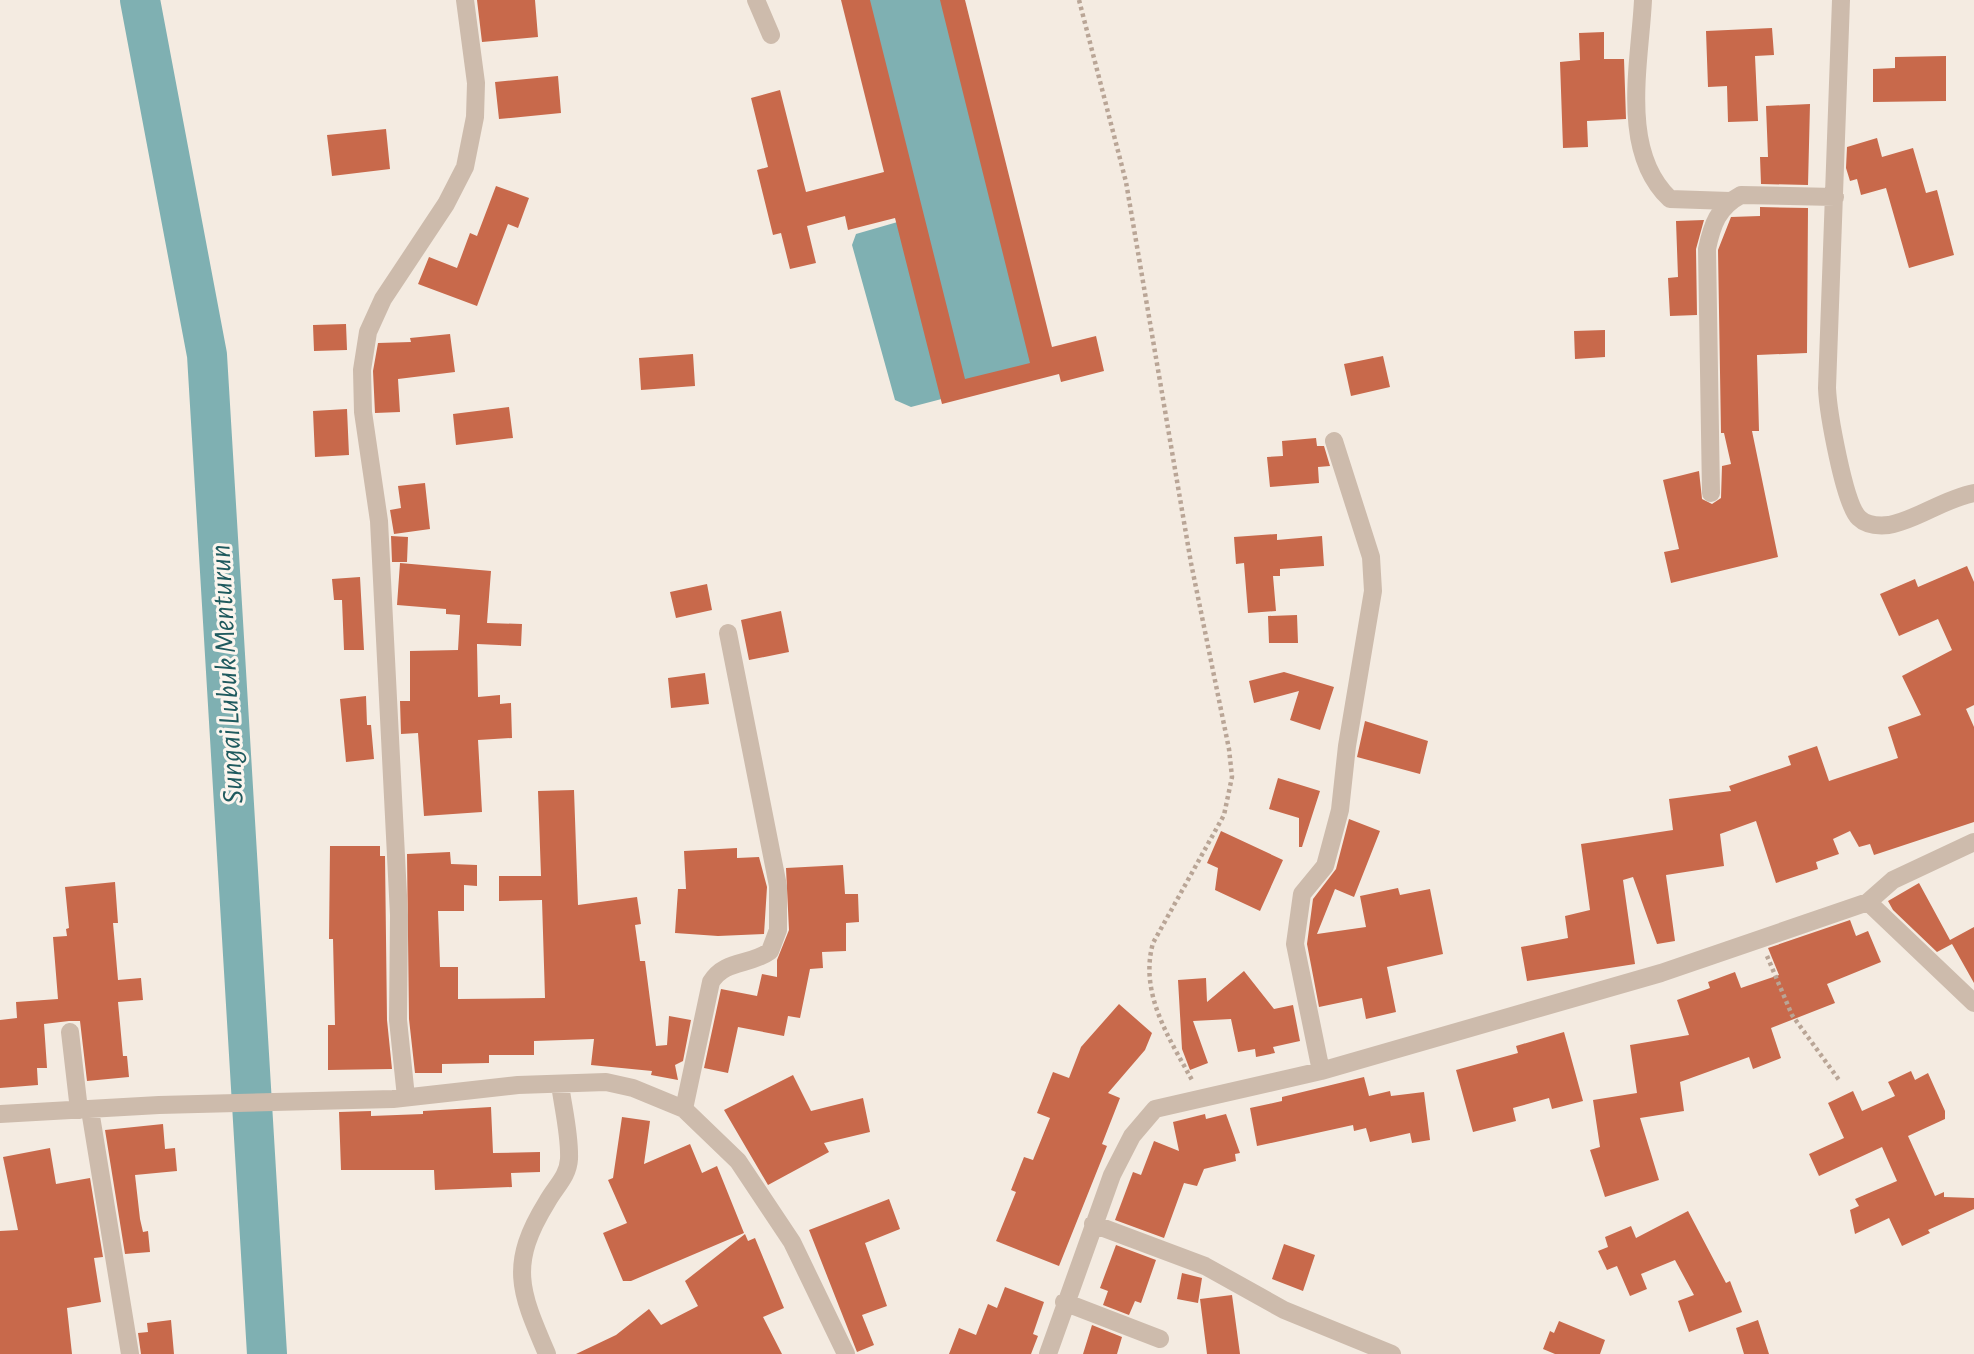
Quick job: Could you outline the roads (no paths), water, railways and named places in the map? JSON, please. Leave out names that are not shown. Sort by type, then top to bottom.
[{"type":"street","points":[[406,1097],[398,1020],[400,915],[379,521],[363,412],[362,370],[368,332],[383,299],[446,204],[465,167],[475,117],[476,83],[465,0]]},
{"type":"street","points":[[756,0],[771,35]]},
{"type":"street","points":[[1643,0],[1637,125],[1641,147],[1654,179],[1670,199],[1730,201]]},
{"type":"street","points":[[1841,0],[1829,414],[1849,496],[1858,517],[1874,526],[1891,524],[1952,497],[1974,493]]},
{"type":"street","points":[[1711,493],[1707,249],[1715,221],[1730,201],[1741,195],[1835,197]]},
{"type":"street","points":[[1321,1070],[1295,944],[1302,894],[1325,866],[1340,810],[1347,746],[1373,592],[1371,557],[1334,440]]},
{"type":"street","points":[[684,1109],[711,982],[717,972],[728,965],[749,963],[770,951],[778,930],[778,886],[728,633]]},
{"type":"street","points":[[1048,1354],[1064,1302],[1112,1175],[1132,1136],[1154,1109],[1321,1070],[1661,973],[1868,902],[1893,880],[1974,842]]},
{"type":"street","points":[[1868,902],[1974,1003]]},
{"type":"street","points":[[70,1032],[130,1354]]},
{"type":"street","points":[[0,1114],[176,1104],[382,1099],[606,1082],[633,1088],[684,1109],[738,1161],[792,1242],[843,1342],[846,1354]]},
{"type":"street","points":[[547,1354],[526,1304],[520,1276],[523,1253],[537,1217],[564,1179],[569,1160],[561,1084]]},
{"type":"street","points":[[1093,1224],[1205,1266],[1284,1310],[1392,1354]]},
{"type":"street","points":[[1064,1302],[1160,1339]]},
{"type":"water","points":[[860,0],[948,0],[1035,356],[1026,377],[911,407],[895,400],[852,245],[856,234],[901,221]]},
{"type":"waterway","name":"Sungai Lubuk Menturun","points":[[140,0],[207,355],[267,1354]]}]
